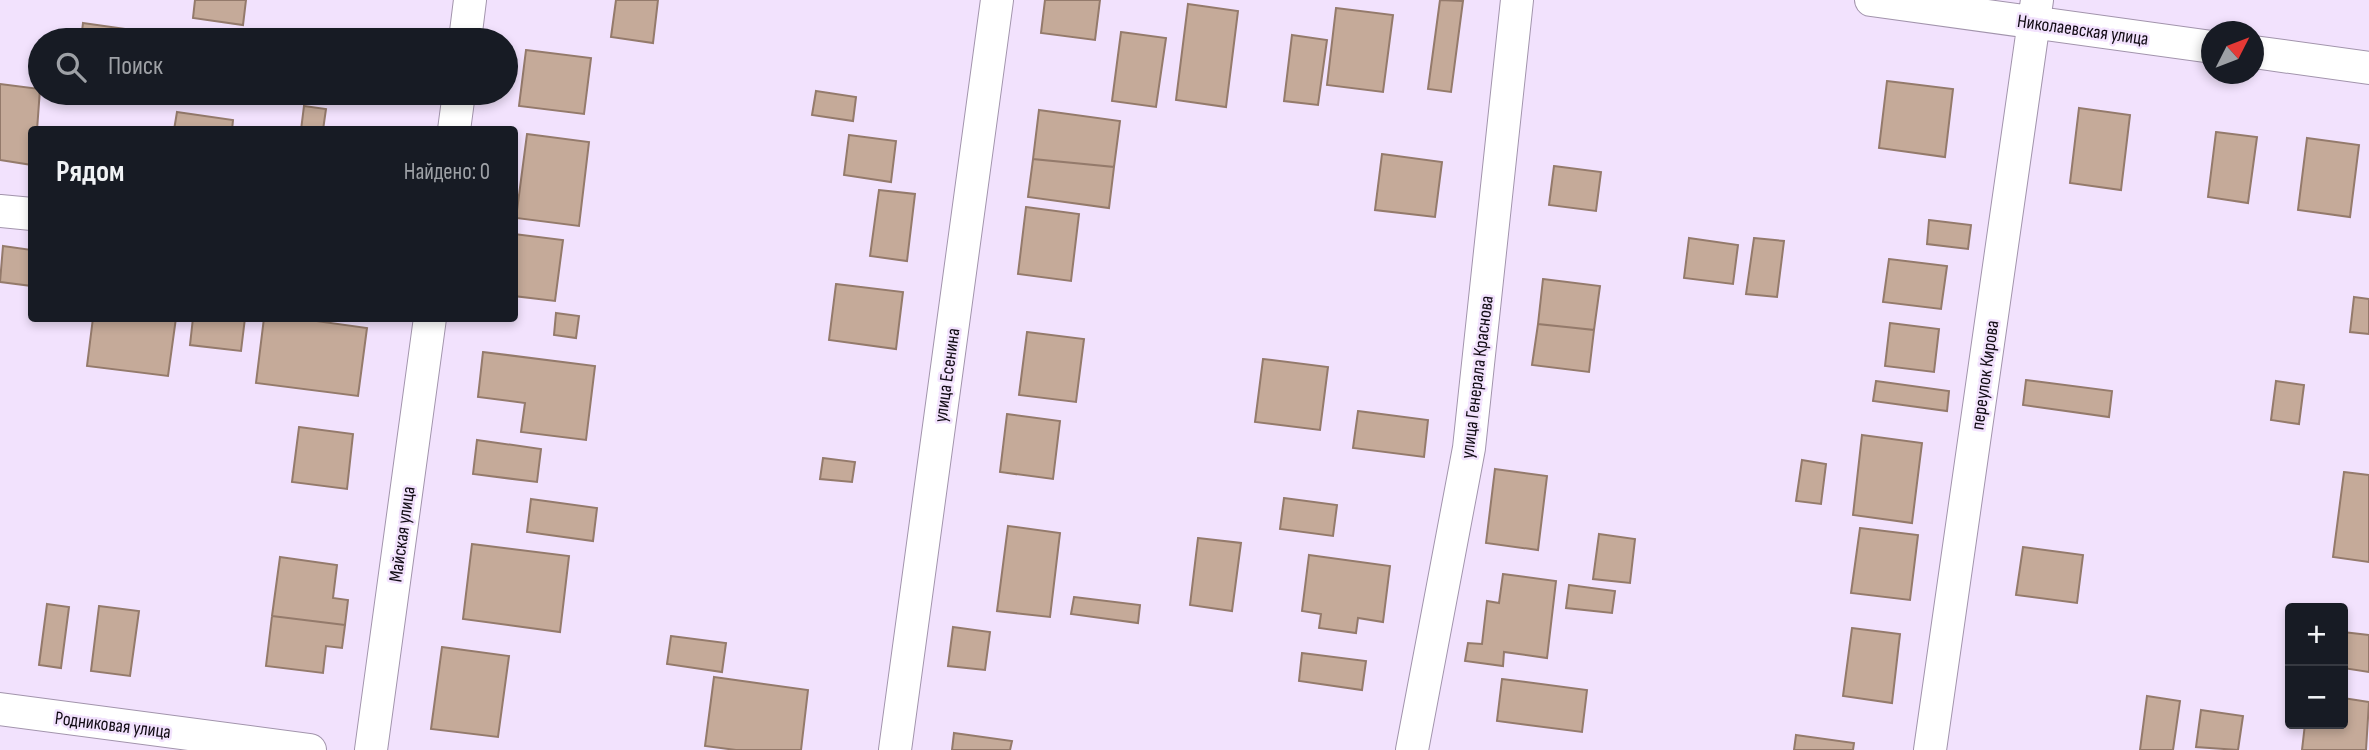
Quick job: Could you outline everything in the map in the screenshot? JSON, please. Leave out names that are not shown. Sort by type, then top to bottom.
[{"type":"street","points":[[466,28],[470,0]]},
{"type":"street","name":"улица Есенина","points":[[895,750],[997,0]]},
{"type":"street","name":"улица Генерала Краснова","points":[[1412,750],[1469,448],[1517,0]]},
{"type":"street","name":"Николаевская улица","points":[[1871,0],[2035,11],[2201,45]]},
{"type":"street","name":"переулок Кирова","points":[[1930,750],[2035,11]]},
{"type":"street","points":[[2264,54],[2369,68]]},
{"type":"street","points":[[455,126],[457,105]]},
{"type":"street","points":[[0,211],[28,214]]},
{"type":"street","name":"Майская улица","points":[[371,750],[429,322]]},
{"type":"street","name":"Родниковая улица","points":[[0,709],[310,750]]},
{"type":"building","points":[[195,0],[246,0],[243,25],[193,18]]},
{"type":"building","points":[[616,0],[658,0],[653,43],[611,37]]},
{"type":"building","points":[[1045,0],[1100,0],[1095,40],[1041,33]]},
{"type":"building","points":[[1440,0],[1463,1],[1451,92],[1428,89]]},
{"type":"building","points":[[1188,4],[1238,11],[1226,107],[1176,100]]},
{"type":"building","points":[[1336,8],[1393,15],[1383,92],[1327,85]]},
{"type":"building","points":[[83,23],[119,28],[82,28]]},
{"type":"building","points":[[1121,32],[1166,38],[1156,107],[1112,101]]},
{"type":"building","points":[[1292,35],[1327,40],[1318,105],[1284,101]]},
{"type":"building","points":[[526,50],[591,58],[584,114],[519,106]]},
{"type":"building","points":[[1887,81],[1953,89],[1945,157],[1879,148]]},
{"type":"building","points":[[0,84],[28,88],[28,105],[39,105],[37,126],[28,126],[28,164],[0,160]]},
{"type":"building","points":[[816,91],[856,97],[853,121],[812,115]]},
{"type":"building","points":[[304,106],[326,109],[324,126],[302,126]]},
{"type":"building","points":[[2079,108],[2130,115],[2121,190],[2070,183]]},
{"type":"building","points":[[1039,110],[1120,121],[1114,167],[1033,159]]},
{"type":"building","points":[[177,112],[233,120],[232,126],[175,126]]},
{"type":"building","points":[[2216,132],[2257,137],[2248,203],[2208,197]]},
{"type":"building","points":[[527,134],[589,142],[579,226],[518,218]]},
{"type":"building","points":[[849,135],[896,141],[891,182],[844,175]]},
{"type":"building","points":[[2307,138],[2359,145],[2350,217],[2298,210]]},
{"type":"building","points":[[1382,154],[1442,162],[1435,217],[1375,210]]},
{"type":"building","points":[[1033,159],[1114,167],[1109,208],[1028,197]]},
{"type":"building","points":[[1554,166],[1601,172],[1596,211],[1549,205]]},
{"type":"building","points":[[879,190],[915,194],[907,261],[870,256]]},
{"type":"building","points":[[1026,207],[1079,214],[1071,281],[1018,274]]},
{"type":"building","points":[[1929,220],[1971,225],[1968,249],[1927,244]]},
{"type":"building","points":[[518,234],[563,240],[555,301],[518,296]]},
{"type":"building","points":[[1689,238],[1738,245],[1733,284],[1684,278]]},
{"type":"building","points":[[1754,238],[1784,241],[1777,297],[1746,294]]},
{"type":"building","points":[[3,246],[28,249],[28,286],[0,282]]},
{"type":"building","points":[[1889,259],[1947,266],[1941,309],[1883,302]]},
{"type":"building","points":[[1543,279],[1600,286],[1594,330],[1538,324]]},
{"type":"building","points":[[836,284],[903,292],[896,349],[829,340]]},
{"type":"building","points":[[2354,297],[2369,299],[2369,334],[2350,332]]},
{"type":"building","points":[[556,313],[579,316],[576,338],[554,335]]},
{"type":"building","points":[[92,322],[175,322],[168,376],[87,366]]},
{"type":"building","points":[[193,322],[245,322],[241,351],[190,345]]},
{"type":"building","points":[[264,322],[324,322],[367,328],[358,396],[256,383]]},
{"type":"building","points":[[1890,323],[1939,329],[1934,372],[1885,366]]},
{"type":"building","points":[[1538,324],[1594,330],[1589,372],[1532,365]]},
{"type":"building","points":[[1027,332],[1084,339],[1076,402],[1019,395]]},
{"type":"building","points":[[483,352],[595,366],[586,440],[521,432],[525,403],[478,397]]},
{"type":"building","points":[[1263,359],[1328,367],[1320,430],[1255,422]]},
{"type":"building","points":[[2026,380],[2112,391],[2109,417],[2023,405]]},
{"type":"building","points":[[1876,381],[1949,391],[1947,411],[1873,401]]},
{"type":"building","points":[[2276,381],[2304,385],[2299,424],[2271,420]]},
{"type":"building","points":[[1358,411],[1428,420],[1424,457],[1353,448]]},
{"type":"building","points":[[1007,414],[1060,421],[1053,479],[1000,472]]},
{"type":"building","points":[[299,427],[353,434],[347,489],[292,482]]},
{"type":"building","points":[[1862,435],[1922,443],[1912,523],[1853,515]]},
{"type":"building","points":[[477,440],[541,449],[537,482],[473,474]]},
{"type":"building","points":[[823,458],[855,462],[852,482],[820,479]]},
{"type":"building","points":[[1802,460],[1826,464],[1821,504],[1796,501]]},
{"type":"building","points":[[1495,469],[1547,476],[1538,550],[1486,543]]},
{"type":"building","points":[[2344,472],[2369,475],[2369,562],[2333,557]]},
{"type":"building","points":[[1284,498],[1337,505],[1333,536],[1280,529]]},
{"type":"building","points":[[531,499],[597,508],[593,541],[527,532]]},
{"type":"building","points":[[1008,526],[1060,533],[1050,617],[997,611]]},
{"type":"building","points":[[1860,528],[1918,535],[1910,600],[1851,593]]},
{"type":"building","points":[[1599,534],[1635,539],[1630,583],[1593,579]]},
{"type":"building","points":[[1198,538],[1241,543],[1232,611],[1190,605]]},
{"type":"building","points":[[472,544],[569,556],[560,632],[463,619]]},
{"type":"building","points":[[2023,547],[2083,555],[2077,603],[2016,595]]},
{"type":"building","points":[[1309,555],[1390,566],[1383,622],[1358,618],[1356,633],[1319,628],[1321,614],[1302,611]]},
{"type":"building","points":[[280,557],[337,565],[333,598],[348,600],[345,625],[272,616]]},
{"type":"building","points":[[1503,574],[1556,581],[1547,658],[1504,652],[1503,666],[1465,661],[1468,643],[1482,644],[1487,601],[1499,603]]},
{"type":"building","points":[[1569,585],[1615,591],[1612,613],[1566,608]]},
{"type":"building","points":[[1074,597],[1140,605],[1138,623],[1071,614]]},
{"type":"building","points":[[47,604],[69,607],[61,668],[39,665]]},
{"type":"building","points":[[99,606],[139,611],[130,676],[91,671]]},
{"type":"building","points":[[272,616],[345,625],[342,648],[326,646],[323,673],[266,666]]},
{"type":"building","points":[[953,627],[990,632],[985,670],[948,666]]},
{"type":"building","points":[[1852,628],[1900,634],[1892,703],[1843,696]]},
{"type":"building","points":[[2348,633],[2369,635],[2369,672],[2348,669]]},
{"type":"building","points":[[671,636],[726,643],[722,672],[667,664]]},
{"type":"building","points":[[442,647],[509,656],[498,737],[431,729]]},
{"type":"building","points":[[1302,653],[1366,661],[1362,690],[1299,681]]},
{"type":"building","points":[[714,677],[808,690],[801,750],[736,750],[705,746]]},
{"type":"building","points":[[1502,679],[1587,690],[1582,732],[1497,721]]},
{"type":"building","points":[[2147,696],[2180,701],[2173,750],[2140,750]]},
{"type":"building","points":[[2348,699],[2369,702],[2366,750],[2302,750],[2304,729],[2348,729]]},
{"type":"building","points":[[2201,710],[2243,716],[2238,750],[2196,747]]},
{"type":"building","points":[[954,733],[1012,741],[1010,750],[952,750]]},
{"type":"building","points":[[1796,735],[1854,743],[1853,750],[1794,750]]}]
